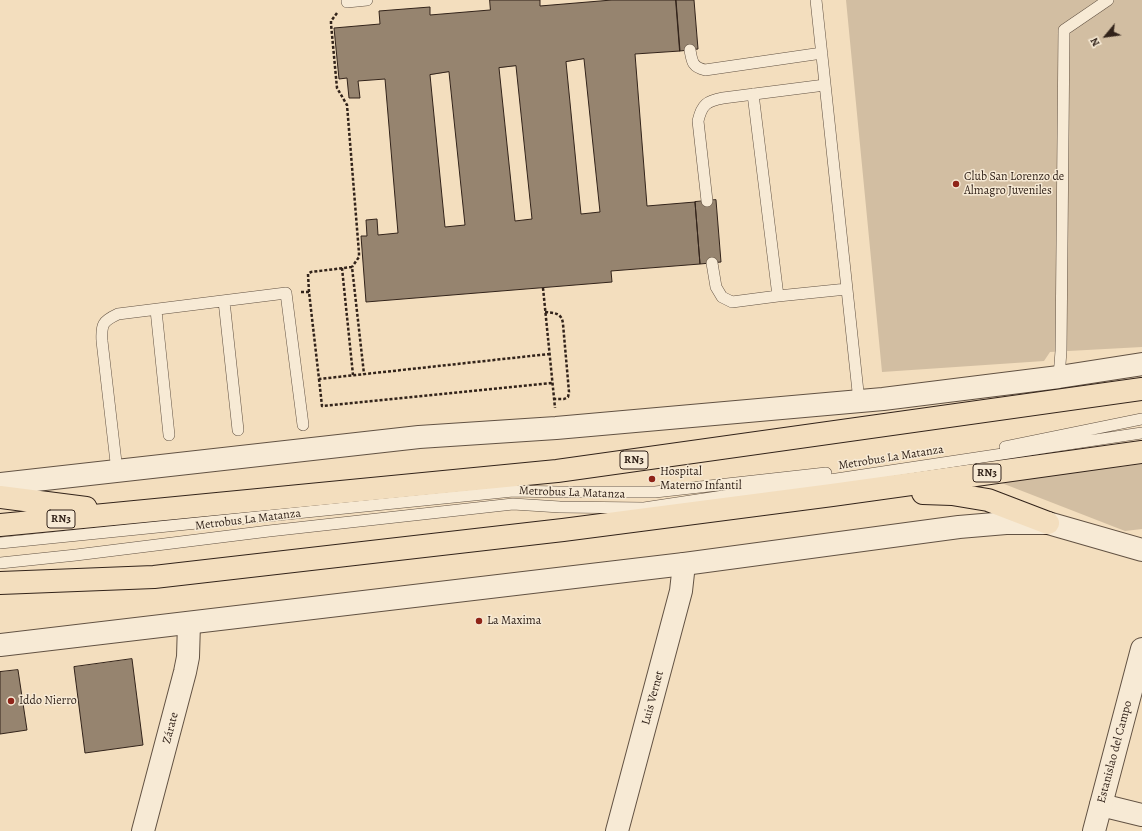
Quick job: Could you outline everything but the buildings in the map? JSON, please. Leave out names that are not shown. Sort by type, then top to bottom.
[{"type":"highway","name":"RN3","points":[[0,525],[558,471],[1142,389]]},
{"type":"highway","name":"RN3","points":[[0,583],[154,577],[563,530],[832,495],[1142,452]]},
{"type":"highway","points":[[832,495],[910,492],[952,494],[988,500],[1048,523]]},
{"type":"highway","points":[[0,497],[123,512]]},
{"type":"street","points":[[0,484],[419,437],[556,428],[859,401],[1058,378],[1142,364]]},
{"type":"street","points":[[0,645],[684,564],[1006,522],[1048,523],[1142,550]]},
{"type":"street","name":"Luis Vernet","points":[[617,831],[681,591],[684,564]]},
{"type":"street","name":"Zárate","points":[[143,831],[185,672],[188,656],[189,623]]},
{"type":"street","name":"Estanislao del Campo","points":[[1094,831],[1142,649]]},
{"type":"street","points":[[1101,805],[1142,815]]},
{"type":"lane","points":[[347,1],[367,0]]},
{"type":"lane","points":[[816,0],[859,401]]},
{"type":"lane","points":[[1058,378],[1061,351],[1064,30],[1108,0]]},
{"type":"lane","points":[[690,50],[693,62],[698,68],[705,70],[822,53]]},
{"type":"lane","points":[[707,201],[698,121],[701,109],[710,101],[723,98],[825,84]]},
{"type":"lane","points":[[753,94],[778,296]]},
{"type":"lane","points":[[712,263],[716,287],[722,296],[732,302],[847,289]]},
{"type":"lane","points":[[117,471],[102,341],[102,328],[107,319],[118,314],[286,293],[303,425]]},
{"type":"lane","points":[[224,301],[238,430]]},
{"type":"lane","points":[[156,310],[169,435]]},
{"type":"lane","name":"Metrobus La Matanza","points":[[0,543],[512,491],[655,492],[738,484],[943,460],[1142,419]]},
{"type":"lane","name":"Metrobus La Matanza","points":[[0,563],[76,555],[269,530],[513,504],[560,507],[644,508],[1142,433]]},
{"type":"path","points":[[347,1],[333,18],[331,24],[337,88],[347,105],[360,253],[352,267],[364,374]]},
{"type":"path","points":[[352,267],[311,272],[308,274],[322,406],[552,383]]},
{"type":"path","points":[[342,268],[353,375]]},
{"type":"path","points":[[543,288],[545,312],[549,354],[554,398],[564,399],[568,397],[569,392],[562,318],[556,313],[545,312]]},
{"type":"path","points":[[286,293],[309,292]]},
{"type":"path","points":[[319,379],[549,354]]},
{"type":"shaded area","name":"Club San Lorenzo de Almagro Juveniles","points":[[846,0],[1142,0],[1142,347],[1050,352],[1044,361],[882,372]]},
{"type":"shaded area","points":[[1142,464],[1142,529],[1125,531],[999,482]]},
{"type":"place","name":"Club San Lorenzo de Almagro Juveniles","points":[[956,184]]},
{"type":"place","name":"Hospital Materno Infantil","points":[[652,479]]},
{"type":"place","name":"La Maxima","points":[[479,621]]},
{"type":"place","name":"Iddo Nierro","points":[[11,701]]}]
